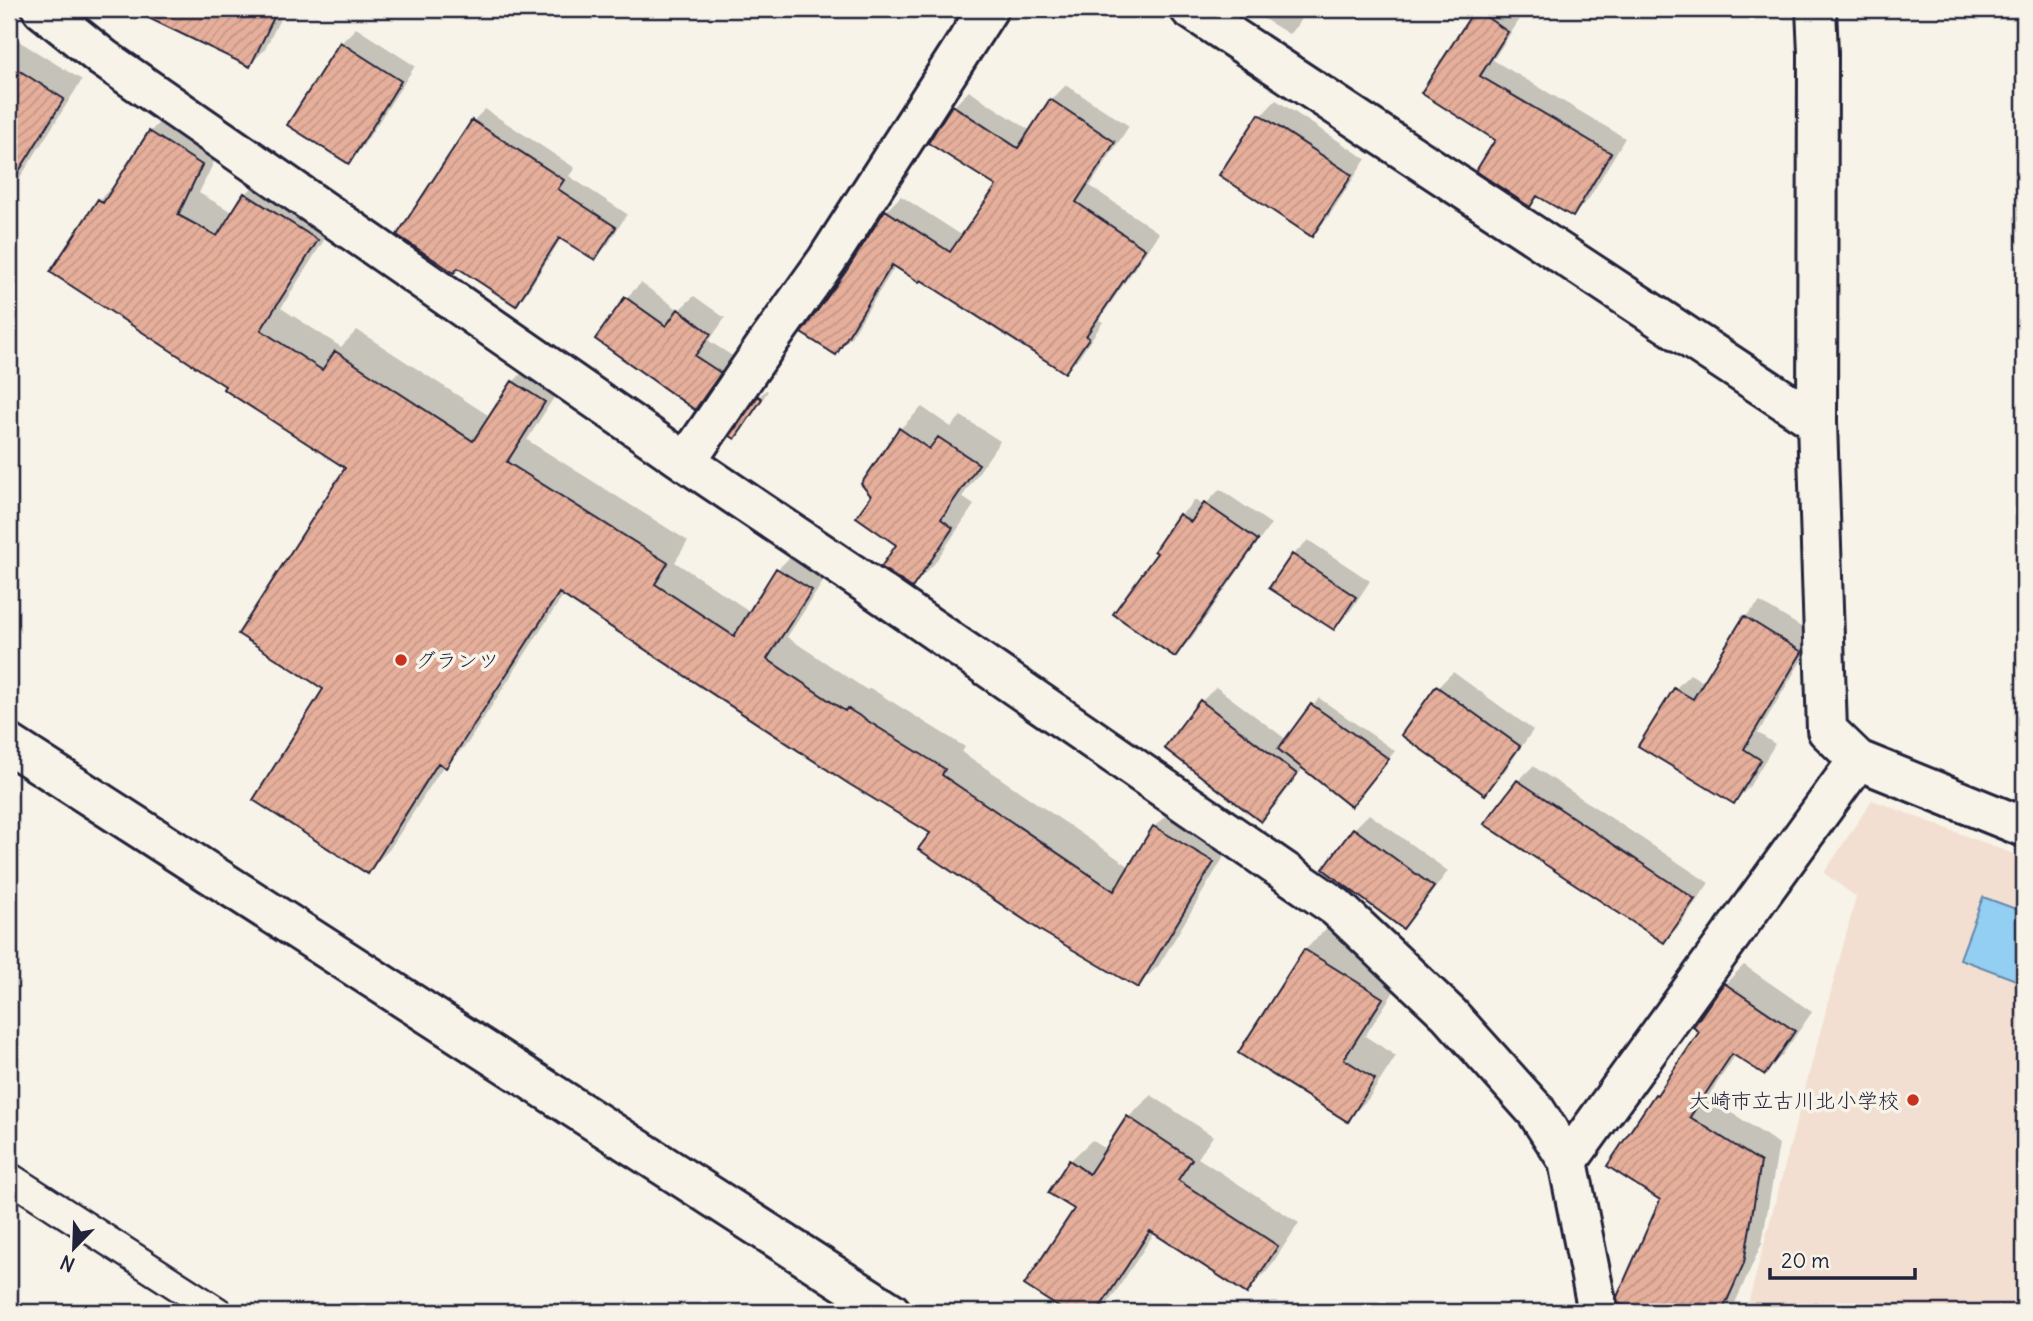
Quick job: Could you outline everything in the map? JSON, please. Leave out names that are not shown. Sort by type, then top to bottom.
[{"type":"street","points":[[42,9],[103,58],[686,462],[1336,907],[1449,1014],[1536,1111],[1568,1161],[1598,1312]]},
{"type":"street","points":[[686,462],[827,260],[988,9]]},
{"type":"street","points":[[1191,9],[1817,422]]},
{"type":"street","points":[[1816,9],[1817,422],[1827,730],[1858,760],[2024,827]]},
{"type":"street","points":[[9,744],[891,1312]]},
{"type":"street","points":[[1568,1161],[1858,760]]},
{"type":"lane","points":[[9,1177],[218,1312]]},
{"type":"shaded area","name":"大崎市立古川北小学校","points":[[1872,800],[2024,858],[2024,1312],[1746,1312],[1856,897],[1824,873]]},
{"type":"water","points":[[1983,897],[2024,912],[2024,983],[1960,959]]},
{"type":"building","points":[[130,9],[278,9],[250,67]]},
{"type":"building","points":[[1475,9],[1508,32],[1480,76],[1611,153],[1573,217],[1537,196],[1530,207],[1476,171],[1495,140],[1421,93]]},
{"type":"building","points":[[340,42],[401,81],[349,164],[287,125]]},
{"type":"building","points":[[9,64],[64,99],[9,187]]},
{"type":"building","points":[[1050,99],[1115,142],[1076,202],[1145,249],[1086,336],[1089,338],[1065,373],[921,280],[919,282],[892,265],[836,355],[801,333],[845,273],[885,210],[950,252],[996,186],[928,143],[952,105],[1018,148]]},
{"type":"building","points":[[1259,114],[1352,175],[1312,237],[1219,175]]},
{"type":"building","points":[[472,120],[564,180],[558,189],[616,227],[595,260],[559,238],[516,306],[458,268],[454,273],[397,235]]},
{"type":"building","points":[[149,131],[202,165],[178,215],[217,236],[244,193],[318,240],[261,330],[322,370],[335,351],[473,441],[512,381],[545,402],[507,462],[668,563],[655,584],[734,636],[776,568],[812,590],[767,659],[845,711],[847,708],[945,769],[942,775],[1114,891],[1153,826],[1214,862],[1138,988],[1041,931],[918,849],[930,833],[849,784],[559,593],[446,768],[438,763],[368,874],[253,800],[323,689],[238,634],[345,468],[50,272],[98,199],[103,203]]},
{"type":"building","points":[[625,297],[666,326],[678,309],[711,334],[695,356],[721,373],[695,410],[595,339]]},
{"type":"building","points":[[758,396],[762,399],[735,439],[730,436]]},
{"type":"building","points":[[899,428],[929,449],[938,437],[979,464],[941,519],[953,528],[912,588],[881,567],[896,545],[856,517],[871,496],[861,484]]},
{"type":"building","points":[[1204,503],[1258,540],[1175,657],[1113,614],[1157,553],[1154,551],[1179,514],[1191,522]]},
{"type":"building","points":[[1292,554],[1356,597],[1334,630],[1269,588]]},
{"type":"building","points":[[1744,616],[1802,652],[1744,749],[1761,760],[1734,804],[1638,746],[1674,688],[1693,699]]},
{"type":"building","points":[[1436,686],[1520,746],[1485,795],[1401,735]]},
{"type":"building","points":[[1200,700],[1297,774],[1261,822],[1164,748]]},
{"type":"building","points":[[1311,704],[1389,759],[1351,807],[1278,749]]},
{"type":"building","points":[[1517,780],[1695,899],[1664,943],[1484,824]]},
{"type":"building","points":[[1353,828],[1434,887],[1403,929],[1323,869]]},
{"type":"building","points":[[1304,949],[1383,998],[1344,1059],[1375,1079],[1348,1122],[1238,1053]]},
{"type":"building","points":[[1724,983],[1795,1031],[1765,1075],[1732,1054],[1690,1117],[1761,1162],[1744,1263],[1722,1312],[1640,1312],[1618,1303],[1617,1297],[1660,1200],[1607,1166],[1699,1032],[1693,1027]]},
{"type":"building","points":[[1127,1116],[1192,1159],[1178,1180],[1278,1246],[1247,1294],[1150,1231],[1097,1312],[1066,1312],[1024,1285],[1074,1209],[1048,1193],[1069,1160],[1089,1174]]},
{"type":"place","name":"グランツ","points":[[401,660]]},
{"type":"place","name":"大崎市立古川北小学校","points":[[1913,1100]]}]
